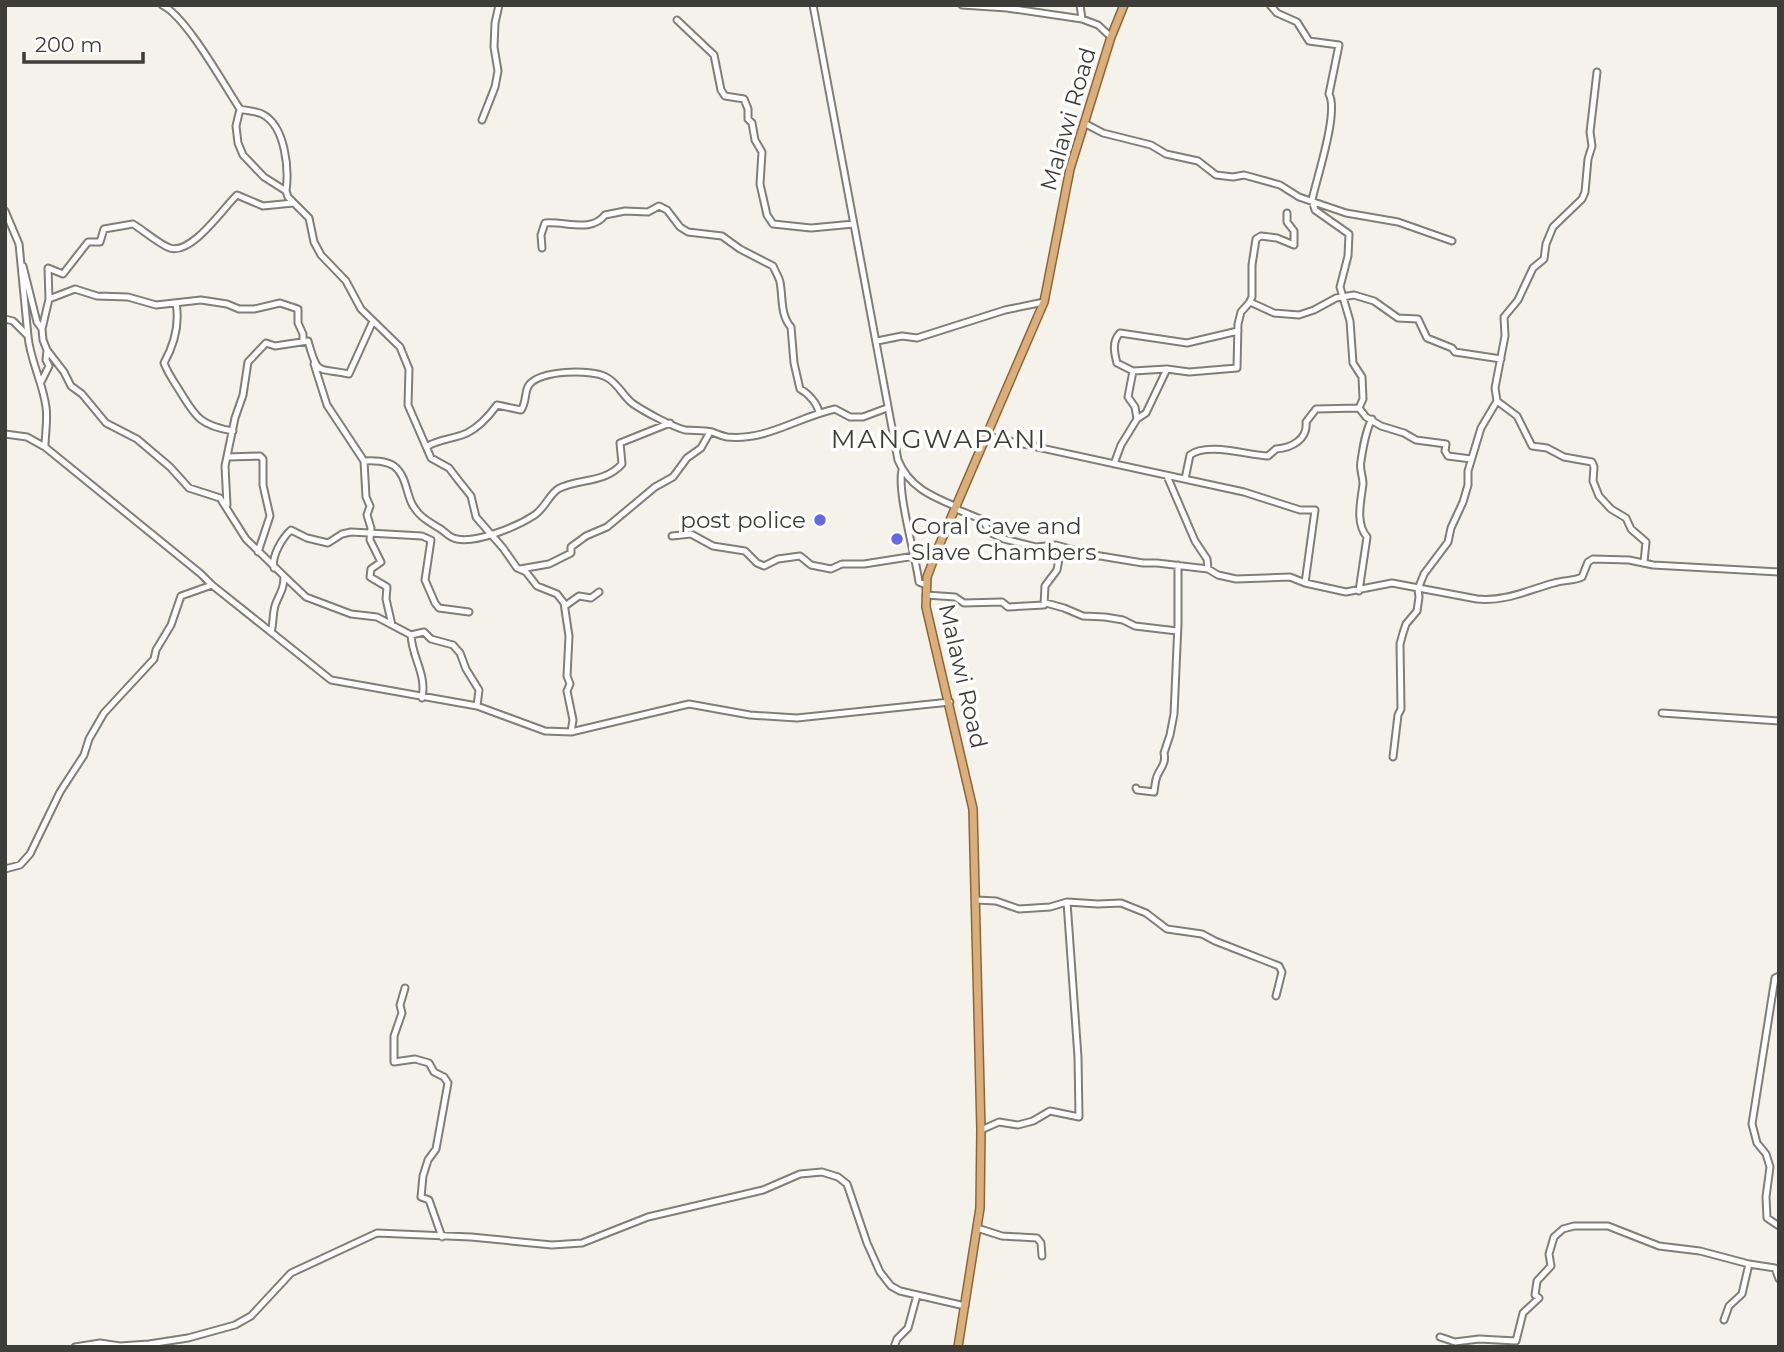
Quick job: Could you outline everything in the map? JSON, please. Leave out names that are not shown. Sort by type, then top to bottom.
[{"type":"main road","name":"Malawi Road","points":[[958,1347],[977,1228],[981,1130],[973,809],[925,595],[926,585],[938,548],[1044,302],[1070,169],[1111,37],[1124,5]]},
{"type":"street","points":[[162,5],[169,8],[193,36],[240,109],[262,114],[270,120],[285,148],[284,159],[288,173],[285,191]]},
{"type":"street","points":[[482,120],[495,87],[498,71],[494,47],[499,5]]},
{"type":"street","points":[[813,5],[877,341],[887,408],[902,470],[917,488],[983,520],[989,532],[1004,539],[1036,547],[1056,545],[1143,563],[1208,569],[1227,577],[1290,577],[1346,592],[1392,583],[1490,601],[1509,598],[1560,581],[1577,579],[1593,559],[1779,572]]},
{"type":"street","points":[[962,5],[998,6],[1082,19],[1098,25],[1111,37]]},
{"type":"street","points":[[1080,5],[1082,19]]},
{"type":"street","points":[[1270,5],[1277,13],[1297,22],[1309,41],[1339,45],[1329,94],[1332,99],[1329,121],[1331,130],[1312,200],[1315,210],[1349,234],[1341,296],[1352,331],[1353,363],[1362,377],[1363,399],[1359,408]]},
{"type":"street","points":[[677,20],[714,55],[721,90],[725,96],[746,102],[748,119],[752,123],[755,140],[762,152],[760,184],[767,215],[773,224],[811,228],[854,224]]},
{"type":"street","points":[[1393,757],[1401,709],[1401,644],[1406,624],[1417,611],[1418,589],[1427,568],[1448,542],[1451,528],[1463,502],[1471,459],[1481,428],[1497,401],[1495,388],[1505,337],[1504,317],[1507,310],[1518,300],[1534,268],[1544,259],[1546,244],[1553,227],[1582,199],[1585,192],[1592,146],[1590,132],[1597,72]]},
{"type":"street","points":[[240,109],[236,126],[243,155],[264,177],[285,191],[309,218],[314,242],[321,255],[346,281],[361,309],[400,347],[409,369],[408,405],[431,458],[449,468],[471,496],[476,517],[517,568],[526,572],[537,586],[556,594],[565,606],[569,636],[567,676],[570,684],[567,691],[573,720],[571,732]]},
{"type":"street","points":[[1084,123],[1103,133],[1151,145],[1166,154],[1198,160],[1216,175],[1244,175],[1280,185],[1299,197],[1346,213],[1398,222],[1452,241]]},
{"type":"street","points":[[49,366],[43,329],[49,299],[48,268],[63,274],[88,242],[100,242],[104,229],[134,223],[169,248],[181,249],[209,229],[237,195],[263,206],[293,203]]},
{"type":"street","points":[[542,248],[541,235],[545,223],[587,225],[600,222],[605,215],[625,211],[643,213],[659,206],[667,210],[680,227],[688,232],[722,236],[740,250],[774,266],[780,281],[787,324],[791,327],[794,363],[800,389],[808,394],[819,413]]},
{"type":"street","points":[[5,211],[19,244],[29,346],[47,410],[45,447]]},
{"type":"street","points":[[1238,331],[1187,343],[1120,333],[1115,341],[1116,363],[1133,371],[1167,369],[1189,373],[1237,368],[1238,331],[1241,312],[1250,302],[1257,238],[1268,236],[1294,245],[1294,231],[1287,222],[1287,213]]},
{"type":"street","points":[[21,257],[37,321],[43,329]]},
{"type":"street","points":[[49,299],[75,289],[97,296],[128,297],[156,305],[201,300],[244,309],[280,303],[298,309],[298,323],[303,340]]},
{"type":"street","points":[[1250,302],[1274,313],[1299,315],[1341,296],[1360,295],[1398,318],[1418,318],[1427,338],[1452,348],[1455,352],[1501,359]]},
{"type":"street","points":[[877,341],[902,336],[917,338],[1005,310],[1044,302]]},
{"type":"street","points":[[176,303],[178,314],[174,345],[164,363],[167,372],[192,413],[211,425],[233,431]]},
{"type":"street","points":[[5,319],[13,321],[28,336]]},
{"type":"street","points":[[314,364],[323,371],[349,374],[373,321]]},
{"type":"street","points":[[227,509],[225,466],[248,362],[266,343],[275,346],[308,341],[327,405],[364,461],[366,497],[370,506],[367,515],[370,540],[381,562],[371,569],[370,577],[387,587],[386,599],[391,625]]},
{"type":"street","points":[[47,350],[71,386],[82,394],[106,423],[137,439],[170,467],[189,488],[215,495],[225,504],[242,533],[258,552],[306,597],[351,614],[377,617],[411,635],[424,632],[432,639],[453,645],[479,690],[477,706]]},
{"type":"street","points":[[41,382],[49,366]]},
{"type":"street","points":[[49,366],[61,368]]},
{"type":"street","points":[[1114,464],[1121,445],[1138,419],[1146,412],[1167,369]]},
{"type":"street","points":[[1133,371],[1128,397],[1135,407],[1138,419]]},
{"type":"street","points":[[428,446],[472,430],[497,405],[522,410],[527,387],[531,382],[545,376],[569,372],[587,372],[608,377],[638,408],[682,429],[710,432],[725,437],[753,437],[770,433],[835,409],[850,417],[863,417],[887,408]]},
{"type":"street","points":[[1497,401],[1517,416],[1532,446],[1547,448],[1564,457],[1592,462],[1593,481],[1599,496],[1611,509],[1626,519],[1631,529],[1646,542],[1644,562]]},
{"type":"street","points":[[1359,408],[1366,417],[1381,426],[1416,440],[1447,444],[1445,451],[1448,456],[1471,459]]},
{"type":"street","points":[[1185,479],[1190,455],[1195,451],[1207,449],[1268,456],[1276,449],[1283,449],[1300,440],[1307,430],[1306,422],[1316,410],[1359,408]]},
{"type":"street","points":[[1359,591],[1367,537],[1361,530],[1360,522],[1363,483],[1360,462],[1364,439],[1372,419]]},
{"type":"street","points":[[364,461],[385,461],[395,467],[407,486],[407,494],[413,507],[423,519],[449,537],[463,540],[491,535],[532,517],[559,489],[597,479],[614,471],[622,464],[620,443],[670,423]]},
{"type":"street","points":[[520,569],[549,564],[571,553],[571,547],[586,536],[607,527],[654,487],[673,477],[687,458],[701,448],[710,432]]},
{"type":"street","points":[[5,434],[27,437],[45,447],[331,680],[477,706],[545,731],[571,732],[689,704],[750,715],[797,718],[950,702]]},
{"type":"street","points":[[988,434],[1000,442],[1009,441],[1244,492],[1300,510],[1315,510],[1305,583]]},
{"type":"street","points":[[228,457],[260,456],[263,459],[263,485],[270,516],[258,552]]},
{"type":"street","points":[[902,470],[902,498],[919,582],[926,585]]},
{"type":"street","points":[[1167,476],[1195,541],[1207,559],[1208,569]]},
{"type":"street","points":[[274,568],[274,559],[290,530],[328,544],[342,534],[351,532],[412,534],[430,539],[425,580],[435,603],[439,608],[469,612]]},
{"type":"street","points":[[672,536],[691,534],[713,546],[746,551],[757,563],[764,566],[778,559],[800,556],[811,565],[831,569],[842,564],[863,564],[915,556]]},
{"type":"street","points":[[1046,603],[1045,586],[1057,570],[1061,548]]},
{"type":"street","points":[[1136,788],[1154,792],[1157,775],[1164,762],[1174,714],[1178,565]]},
{"type":"street","points":[[271,632],[276,602],[284,587],[284,576]]},
{"type":"street","points":[[5,869],[20,864],[30,854],[104,713],[154,659],[181,596],[212,585]]},
{"type":"street","points":[[565,606],[579,596],[591,598],[599,592]]},
{"type":"street","points":[[925,595],[955,597],[964,603],[1002,603],[1008,607],[1046,603],[1083,617],[1105,617],[1124,620],[1135,626],[1177,631]]},
{"type":"street","points":[[411,635],[411,643],[423,673],[422,698]]},
{"type":"street","points":[[1662,713],[1779,722]]},
{"type":"street","points":[[976,900],[996,901],[1019,909],[1050,907],[1067,902],[1121,902],[1146,913],[1167,929],[1197,932],[1215,942],[1264,958],[1282,969],[1276,996]]},
{"type":"street","points":[[981,1130],[999,1122],[1018,1125],[1033,1121],[1050,1111],[1079,1117],[1078,1057],[1067,902]]},
{"type":"street","points":[[1779,976],[1774,978],[1770,999],[1752,1124],[1757,1143],[1766,1154],[1770,1167],[1766,1197],[1768,1218],[1779,1226]]},
{"type":"street","points":[[405,988],[400,1005],[402,1013],[394,1036],[394,1062],[415,1059],[429,1063],[433,1072],[444,1077],[448,1083],[436,1149],[426,1168],[421,1197],[429,1200],[442,1237]]},
{"type":"street","points":[[75,1347],[100,1343],[120,1346],[162,1342],[235,1325],[251,1316],[291,1273],[377,1233],[552,1245],[582,1243],[648,1217],[763,1191],[800,1174],[822,1172],[838,1177],[847,1184],[867,1243],[880,1272],[891,1286],[900,1291],[965,1306]]},
{"type":"street","points":[[1440,1337],[1455,1342],[1479,1339],[1516,1341],[1523,1313],[1539,1298],[1535,1294],[1537,1282],[1551,1266],[1549,1254],[1552,1240],[1563,1229],[1574,1226],[1608,1226],[1659,1246],[1700,1251],[1775,1268],[1779,1279]]},
{"type":"street","points":[[977,1228],[1002,1236],[1037,1238],[1041,1242],[1042,1256]]},
{"type":"street","points":[[1724,1320],[1729,1306],[1742,1293],[1749,1264]]},
{"type":"street","points":[[894,1347],[897,1339],[908,1328],[917,1295]]},
{"type":"place","name":"post police","points":[[820,520]]},
{"type":"place","name":"Coral Cave and Slave Chambers","points":[[897,539]]},
{"type":"district","name":"MANGWAPANI","points":[[939,439]]}]
